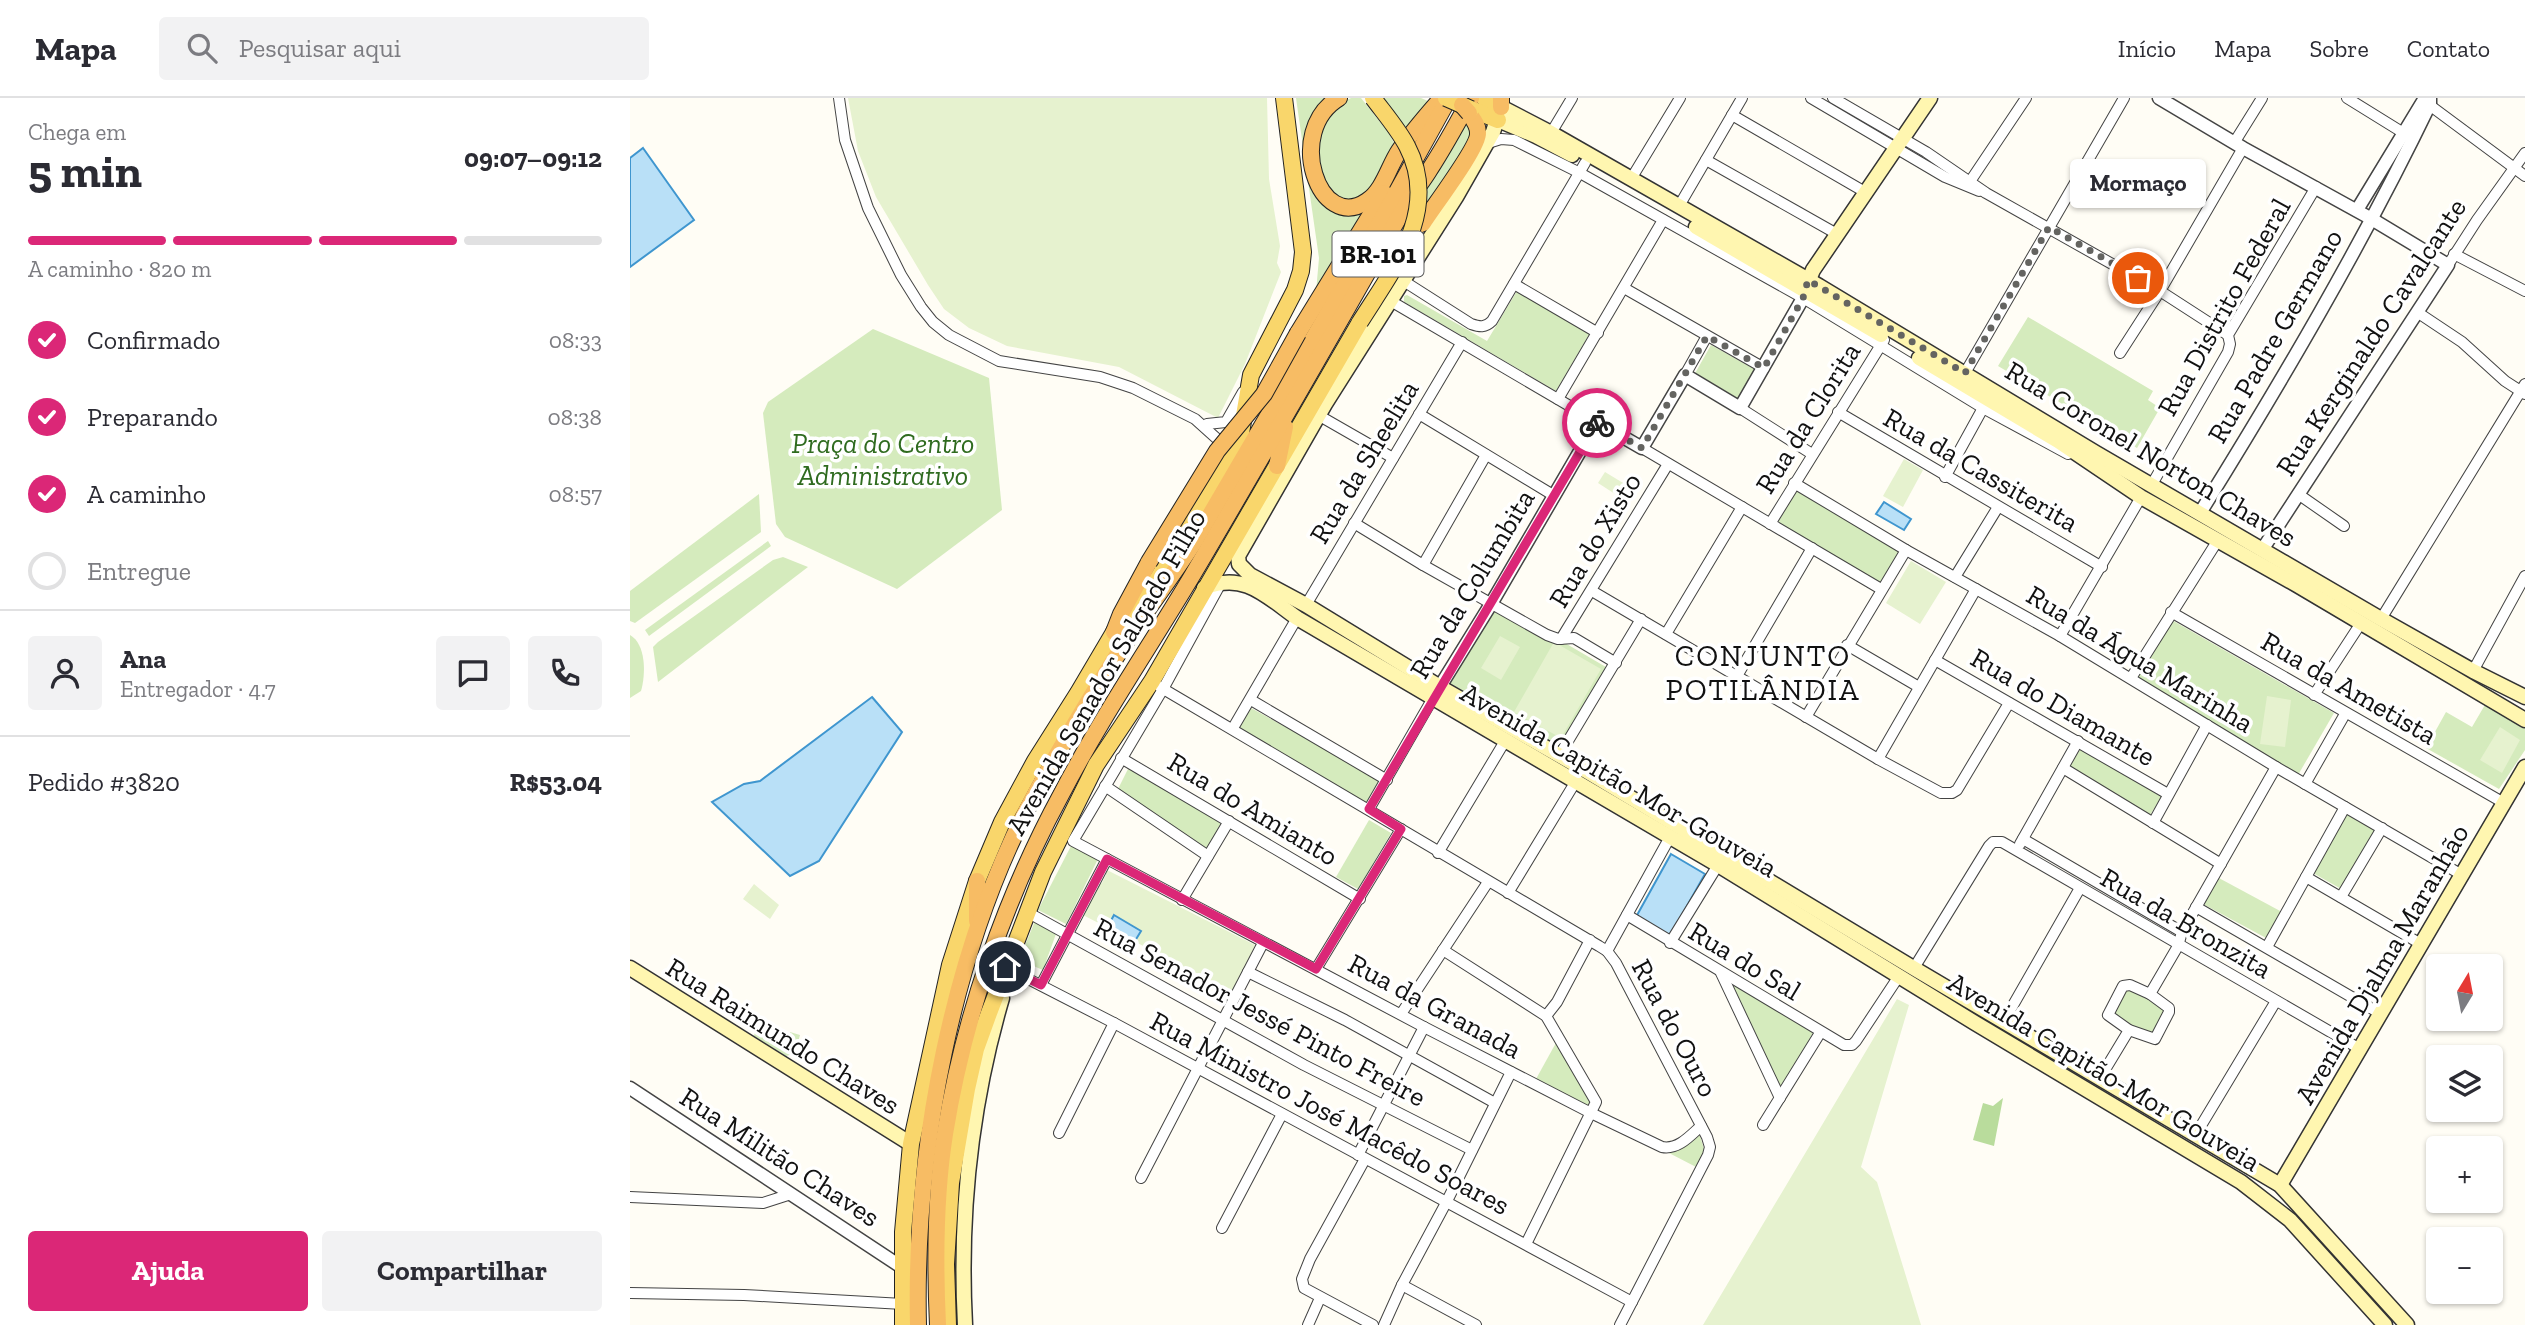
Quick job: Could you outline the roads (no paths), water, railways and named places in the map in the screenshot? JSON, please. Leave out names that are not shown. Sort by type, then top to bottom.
[{"type":"highway","points":[[1339,98],[1324,108],[1312,132],[1315,176],[1321,191],[1330,200],[1350,206],[1361,204],[1374,195],[1399,150],[1457,102]]},
{"type":"highway","points":[[1412,195],[1412,222],[1419,225],[1423,223],[1477,139],[1476,124],[1457,102]]},
{"type":"highway","points":[[1114,632],[1149,562],[1217,451],[1264,394],[1298,333],[1411,149],[1457,102]]},
{"type":"highway","name":"Avenida Senador Salgado Filho","points":[[938,1325],[937,1230],[945,1136],[963,1046],[1008,909],[1044,827],[1075,769],[1289,412],[1412,195],[1441,152],[1457,102]]},
{"type":"highway","name":"Avenida Senador Salgado Filho","points":[[918,1325],[918,1244],[926,1155],[949,1033],[977,930],[996,877],[1035,795],[1084,709],[1196,539],[1351,274],[1457,102]]},
{"type":"highway","points":[[1277,466],[1289,412]]},
{"type":"highway","points":[[1140,621],[1158,578]]},
{"type":"highway","points":[[976,881],[977,930]]},
{"type":"main road","name":"Avenida Senador Salgado Filho","points":[[903,1325],[905,1198],[911,1144],[950,965],[976,881],[1019,789],[1114,632],[1158,578],[1232,453],[1241,433],[1251,376],[1295,290],[1301,271],[1303,252],[1284,98]]},
{"type":"main road","name":"Avenida Senador Salgado Filho","points":[[1306,605],[1250,575],[1240,565],[1238,556],[1318,410],[1360,322],[1411,237],[1420,192],[1415,167],[1407,146],[1373,98]]},
{"type":"main road","points":[[1805,289],[1837,234],[1930,98]]},
{"type":"main road","name":"Rua Coronel Norton Chaves","points":[[1457,102],[1496,106],[1552,133],[1678,206],[1883,341],[2057,441],[2088,463],[2146,491]]},
{"type":"main road","name":"Avenida Senador Salgado Filho","points":[[948,1325],[951,1183],[976,1049],[1043,872],[1096,765],[1157,685],[1204,588],[1277,466],[1318,410],[1456,197],[1485,144],[1496,106]]},
{"type":"main road","name":"Rua Coronel Norton Chaves","points":[[1496,106],[1583,168],[1965,373],[2179,510],[2218,540],[2381,620],[2525,697]]},
{"type":"main road","name":"Rua Coronel Norton Chaves","points":[[2179,510],[2200,513],[2262,550],[2361,623],[2525,720]]},
{"type":"main road","points":[[1204,588],[1222,581]]},
{"type":"main road","name":"Avenida Capitão Mor-Gouveia","points":[[1222,581],[1234,581],[1251,587],[1297,618],[1436,692],[1505,741],[1718,865],[1767,887],[2004,1021],[2280,1185],[2407,1325]]},
{"type":"main road","points":[[1306,605],[1436,692],[1559,756],[1767,887]]},
{"type":"main road","name":"Avenida Djalma Maranhão","points":[[2280,1185],[2525,767]]},
{"type":"main road","points":[[965,1325],[963,1229],[971,1151],[989,1048],[1009,963]]},
{"type":"main road","name":"Rua Raimundo Chaves","points":[[630,968],[911,1144]]},
{"type":"main road","name":"Avenida Capitão-Mor Gouveia","points":[[1908,969],[1975,1023],[2194,1153],[2274,1205],[2385,1325]]},
{"type":"street","points":[[839,98],[845,140],[868,208],[901,275],[933,322],[949,335],[999,361],[1113,380],[1203,423],[1241,433]]},
{"type":"street","points":[[1552,133],[1572,98]]},
{"type":"street","points":[[1631,179],[1680,98]]},
{"type":"street","points":[[1678,206],[1742,98]]},
{"type":"street","points":[[1811,98],[1899,143],[2049,227],[2160,291],[2228,335]]},
{"type":"street","points":[[1833,98],[1899,143]]},
{"type":"street","points":[[1969,184],[2026,98]]},
{"type":"street","points":[[1965,373],[2124,98]]},
{"type":"street","points":[[2160,98],[2370,218],[2451,259],[2525,291]]},
{"type":"street","points":[[2120,353],[2160,291],[2262,98]]},
{"type":"street","points":[[2347,98],[2408,136]]},
{"type":"street","points":[[2357,210],[2408,136],[2427,100],[2525,176]]},
{"type":"street","points":[[1732,115],[1865,192]]},
{"type":"street","name":"Rua Padre Germano","points":[[2200,513],[2316,320],[2370,218],[2408,136]]},
{"type":"street","name":"Rua Coronel Norton Chaves","points":[[1485,144],[1501,139],[1514,140],[1583,168],[1663,220],[1805,289]]},
{"type":"street","name":"Rua Kerginaldo Cavalcante","points":[[2262,550],[2451,259],[2525,153]]},
{"type":"street","points":[[1706,160],[1837,234]]},
{"type":"street","points":[[1402,280],[1463,320],[1479,327],[1486,326],[1492,321],[1583,168]]},
{"type":"street","name":"Rua Distrito Federal","points":[[2060,636],[2228,352],[2228,335],[2316,187]]},
{"type":"street","points":[[1558,399],[1663,220]]},
{"type":"street","points":[[1514,284],[1598,333]]},
{"type":"street","points":[[1625,288],[1764,368]]},
{"type":"street","points":[[1740,408],[1805,289]]},
{"type":"street","points":[[1389,300],[1881,589]]},
{"type":"street","points":[[2381,620],[2524,390],[2505,381],[2462,342],[2417,312]]},
{"type":"street","points":[[1642,448],[1707,336]]},
{"type":"street","name":"Rua Coronel Norton Chaves","points":[[1883,341],[1983,408],[2088,463]]},
{"type":"street","name":"Rua da Clorita","points":[[1770,524],[1883,341]]},
{"type":"street","name":"Rua da Sheelita","points":[[1306,605],[1461,342]]},
{"type":"street","points":[[1685,375],[1812,454]]},
{"type":"street","points":[[1203,423],[1222,423],[1229,419],[1251,376]]},
{"type":"street","points":[[1945,477],[1983,408]]},
{"type":"street","points":[[1318,410],[1392,458]]},
{"type":"street","name":"Rua da Cassiterita","points":[[1838,412],[2102,567]]},
{"type":"street","points":[[1419,414],[1553,495]]},
{"type":"street","name":"Rua da Columbita","points":[[1369,809],[1597,422]]},
{"type":"street","points":[[1203,423],[1232,453]]},
{"type":"street","points":[[1423,565],[1486,455]]},
{"type":"street","name":"Rua do Xisto","points":[[1561,639],[1668,464]]},
{"type":"street","name":"Rua da Água Marinha","points":[[1794,484],[2060,636],[2276,767],[2462,875]]},
{"type":"street","points":[[2298,494],[2344,526]]},
{"type":"street","points":[[1666,634],[1742,507]]},
{"type":"street","points":[[1955,577],[1998,507]]},
{"type":"street","points":[[1354,523],[1547,635],[1578,640],[1616,663]]},
{"type":"street","points":[[2131,678],[2218,540]]},
{"type":"street","points":[[1737,676],[1812,548]]},
{"type":"street","points":[[1806,717],[1906,550]]},
{"type":"street","points":[[2473,671],[2525,576]]},
{"type":"street","name":"Avenida Senador Salgado Filho","points":[[1073,841],[1121,758],[1157,685],[1222,581]]},
{"type":"street","points":[[1878,759],[1976,589]]},
{"type":"street","points":[[1592,591],[1935,791],[1948,794],[1956,791],[2009,703]]},
{"type":"street","name":"Rua da Ametista","points":[[2171,612],[2504,803]]},
{"type":"street","points":[[1233,729],[1297,618]]},
{"type":"street","points":[[1559,756],[1641,620]]},
{"type":"street","points":[[2314,695],[2361,623]]},
{"type":"street","points":[[1847,645],[1919,687]]},
{"type":"street","name":"Rua do Diamante","points":[[1935,660],[2168,794]]},
{"type":"street","points":[[1157,685],[1607,951],[1670,837]]},
{"type":"street","points":[[1251,699],[1387,780]]},
{"type":"street","points":[[2305,783],[2345,714]]},
{"type":"street","points":[[2152,822],[2207,725]]},
{"type":"street","points":[[1438,853],[1505,741]]},
{"type":"street","points":[[2017,849],[2078,741]]},
{"type":"street","name":"Rua do Amianto","points":[[1121,758],[1360,899]]},
{"type":"street","points":[[2150,994],[2178,946],[2182,932],[2276,767]]},
{"type":"street","points":[[2063,768],[2221,864]]},
{"type":"street","points":[[1508,893],[1576,781]]},
{"type":"street","points":[[1105,786],[1208,856]]},
{"type":"street","points":[[2267,947],[2345,807]]},
{"type":"street","points":[[1182,900],[1229,821]]},
{"type":"street","points":[[2341,897],[2382,828]]},
{"type":"street","points":[[1316,969],[1401,829]]},
{"type":"street","name":"Rua da Bronzita","points":[[2023,839],[2182,932]]},
{"type":"street","name":"Rua da Granada","points":[[1073,841],[1511,1072],[1667,1148],[1677,1146],[1701,1126]]},
{"type":"street","name":"Rua da Bronzita","points":[[1908,969],[1989,846],[1993,842],[2002,842],[2360,1049]]},
{"type":"street","points":[[1041,985],[1107,859]]},
{"type":"street","points":[[1670,943],[1718,865]]},
{"type":"street","points":[[2306,877],[2421,944]]},
{"type":"street","points":[[1401,1014],[1488,881]]},
{"type":"street","points":[[2004,1021],[2080,888]]},
{"type":"street","points":[[2196,907],[2381,1014]]},
{"type":"street","name":"Rua Senador Jessé Pinto Freire","points":[[1027,912],[1223,1020],[1472,1150]]},
{"type":"street","name":"Rua do Sal","points":[[1627,915],[1841,1044],[1852,1045],[1856,1041],[1908,969]]},
{"type":"street","points":[[1546,1016],[1590,940]]},
{"type":"street","points":[[1141,1178],[1263,943]]},
{"type":"street","points":[[1443,950],[1546,1016],[1596,1102],[1526,1244]]},
{"type":"street","name":"Rua do Ouro","points":[[1607,951],[1630,986],[1709,1143],[1708,1155],[1620,1325]]},
{"type":"street","name":"Rua Ministro José Macêdo Soares","points":[[1009,963],[1041,985],[1632,1302]]},
{"type":"street","points":[[1248,972],[1345,1020],[1495,1103]]},
{"type":"street","points":[[1721,973],[1780,1098]]},
{"type":"street","points":[[2128,985],[2150,994],[2170,1009],[2156,1039],[2152,1040],[2129,1030],[2108,1015],[2123,986],[2128,985]]},
{"type":"street","points":[[2196,1134],[2276,1002]]},
{"type":"street","points":[[1059,1133],[1114,1023]]},
{"type":"street","points":[[1373,1325],[1304,1289],[1303,1275],[1362,1157],[1383,1105],[1424,1027]]},
{"type":"street","points":[[2100,1078],[2129,1030]]},
{"type":"street","points":[[1763,1125],[1820,1033]]},
{"type":"street","points":[[1384,1325],[1511,1072]]},
{"type":"street","name":"Rua Militão Chaves","points":[[630,1088],[902,1268]]},
{"type":"street","points":[[1222,1228],[1282,1114]]},
{"type":"street","points":[[630,1197],[764,1203],[791,1194]]},
{"type":"street","points":[[1402,1285],[1476,1325]]},
{"type":"street","points":[[630,1293],[744,1295],[903,1304]]},
{"type":"street","points":[[1308,1325],[1320,1298]]},
{"type":"water","points":[[643,148],[694,220],[630,267],[630,158]]},
{"type":"water","points":[[1884,502],[1911,519],[1904,530],[1876,514]]},
{"type":"water","points":[[872,697],[902,732],[819,861],[790,876],[712,802],[744,784],[760,781]]},
{"type":"water","points":[[1671,854],[1705,874],[1669,938],[1636,917]]},
{"type":"water","points":[[1114,915],[1141,931],[1135,941],[1108,926]]},
{"type":"place","name":"Mormaço","points":[[2138,278]]},
{"type":"district","name":"CONJUNTO POTILÂNDIA","points":[[1763,673]]},
{"type":"park label","name":"Praça do Centro Administrativo","points":[[883,459]]}]
